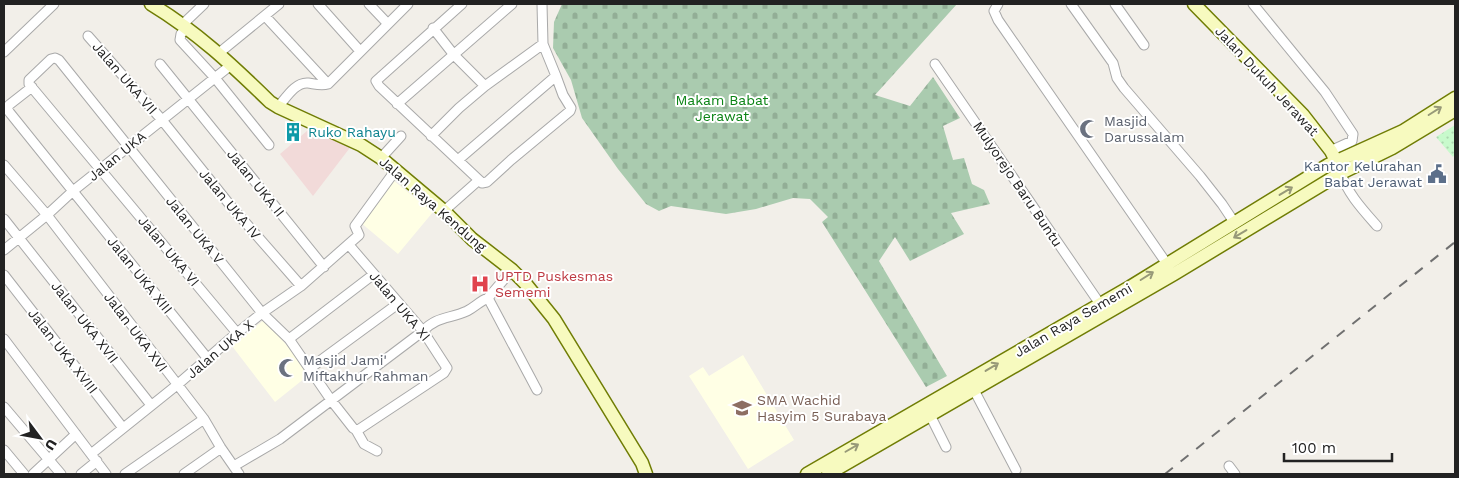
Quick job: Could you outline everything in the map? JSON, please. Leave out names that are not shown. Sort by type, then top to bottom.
[{"type":"main road","name":"Jalan Raya Kendung","points":[[151,4],[185,25],[219,53],[270,102],[361,145],[381,158],[444,211],[472,239],[512,270],[554,319],[642,462],[646,474]]},
{"type":"main road","name":"Jalan Dukuh Jerawat","points":[[1194,4],[1303,115],[1334,158]]},
{"type":"main road","points":[[1334,158],[1403,131],[1455,98]]},
{"type":"main road","points":[[1334,158],[1392,148],[1455,110]]},
{"type":"main road","name":"Jalan Raya Sememi","points":[[828,474],[930,415],[950,398],[974,390],[1097,301],[1334,158]]},
{"type":"main road","name":"Jalan Raya Sememi","points":[[807,474],[950,398],[1034,348],[1174,274],[1334,158]]},
{"type":"street","points":[[4,52],[54,4]]},
{"type":"street","points":[[204,4],[185,25],[180,40],[269,145]]},
{"type":"street","points":[[219,53],[279,4]]},
{"type":"street","points":[[318,4],[360,51]]},
{"type":"street","points":[[369,4],[388,24]]},
{"type":"street","points":[[278,107],[296,87],[302,84],[328,84],[408,4]]},
{"type":"street","points":[[462,4],[377,79],[376,83],[482,183],[487,182],[570,111],[571,108],[543,44],[542,4]]},
{"type":"street","points":[[397,104],[512,4]]},
{"type":"street","points":[[1071,4],[1113,63],[1117,78],[1124,88],[1200,176],[1232,218]]},
{"type":"street","points":[[1115,4],[1144,45]]},
{"type":"street","points":[[1252,4],[1325,92],[1353,134],[1352,141],[1334,158],[1349,191],[1377,226]]},
{"type":"street","points":[[996,8],[998,20],[1014,44],[1164,260]]},
{"type":"street","points":[[265,16],[328,84]]},
{"type":"street","points":[[433,28],[454,55],[485,86]]},
{"type":"street","name":"Jalan UKA VII","points":[[88,36],[162,120]]},
{"type":"street","points":[[431,136],[459,108],[485,86],[543,44]]},
{"type":"street","name":"Jalan UKA V","points":[[30,85],[29,80],[51,59],[59,60],[262,313],[289,339],[331,400],[356,430],[364,444],[377,451]]},
{"type":"street","name":"Jalan UKA II","points":[[160,64],[324,266]]},
{"type":"street","name":"Mulyorejo Baru Buntu","points":[[935,64],[1097,301]]},
{"type":"street","name":"Jalan UKA","points":[[4,250],[73,191],[231,65]]},
{"type":"street","points":[[458,160],[523,102],[556,76]]},
{"type":"street","name":"Jalan UKA XIII","points":[[30,85],[9,105],[8,109],[208,359]]},
{"type":"street","name":"Jalan UKA VI","points":[[30,85],[237,333]]},
{"type":"street","name":"Jalan UKA IV","points":[[162,120],[230,206],[301,286]]},
{"type":"street","points":[[381,158],[401,136]]},
{"type":"street","name":"Jalan UKA XVI","points":[[4,165],[47,215],[204,419],[220,448],[236,470]]},
{"type":"street","points":[[349,245],[359,234],[355,226],[395,171]]},
{"type":"street","points":[[444,211],[479,180]]},
{"type":"street","name":"Jalan UKA XVII","points":[[4,219],[151,406]]},
{"type":"street","name":"Jalan UKA X","points":[[82,474],[94,458],[123,428],[177,385],[237,333],[301,286],[349,245]]},
{"type":"street","name":"Jalan UKA XI","points":[[349,245],[423,331],[446,365],[444,373],[356,430]]},
{"type":"street","points":[[236,470],[423,331],[429,324],[467,311],[488,298],[512,270]]},
{"type":"street","points":[[289,339],[374,274]]},
{"type":"street","name":"Jalan UKA XVIII","points":[[4,275],[123,428]]},
{"type":"street","points":[[488,298],[537,390]]},
{"type":"street","points":[[309,369],[399,303]]},
{"type":"street","points":[[4,339],[106,474]]},
{"type":"street","points":[[974,390],[1016,470]]},
{"type":"street","points":[[4,407],[61,474]]},
{"type":"street","points":[[930,415],[946,447]]},
{"type":"street","points":[[125,474],[204,419]]},
{"type":"street","points":[[4,450],[31,474],[76,434]]},
{"type":"street","points":[[184,474],[220,448]]},
{"type":"street","points":[[1229,466],[1235,474]]},
{"type":"shaded area","points":[[314,125],[352,145],[313,196],[280,154]]},
{"type":"shaded area","points":[[394,181],[433,212],[398,254],[360,222]]},
{"type":"shaded area","points":[[265,319],[310,374],[275,402],[232,346]]},
{"type":"shaded area","name":"SMA Wachid Hasyim 5 Surabaya","points":[[743,355],[794,440],[748,469],[689,376],[703,367],[709,376]]},
{"type":"green space","name":"Makam Babat Jerawat","points":[[562,4],[957,4],[875,95],[910,106],[933,77],[960,118],[943,126],[953,160],[964,158],[972,184],[984,190],[990,204],[951,213],[964,234],[910,261],[895,237],[879,261],[947,376],[926,387],[822,222],[828,217],[810,199],[793,198],[756,209],[726,214],[671,206],[659,211],[646,204],[618,169],[582,118],[571,80],[553,48],[554,22]]},
{"type":"green space","points":[[1455,125],[1455,154],[1453,157],[1436,137]]},
{"type":"railway","points":[[1165,474],[1455,242]]},
{"type":"place","name":"Masjid Darussalam","points":[[1089,129]]},
{"type":"place","name":"Ruko Rahayu","points":[[293,132]]},
{"type":"place","name":"Kantor Kelurahan Babat Jerawat","points":[[1437,174]]},
{"type":"place","name":"UPTD Puskesmas Sememi","points":[[480,284]]},
{"type":"place","name":"Masjid Jami' Miftakhur Rahman","points":[[288,368]]},
{"type":"place","name":"SMA Wachid Hasyim 5 Surabaya","points":[[742,408]]}]
